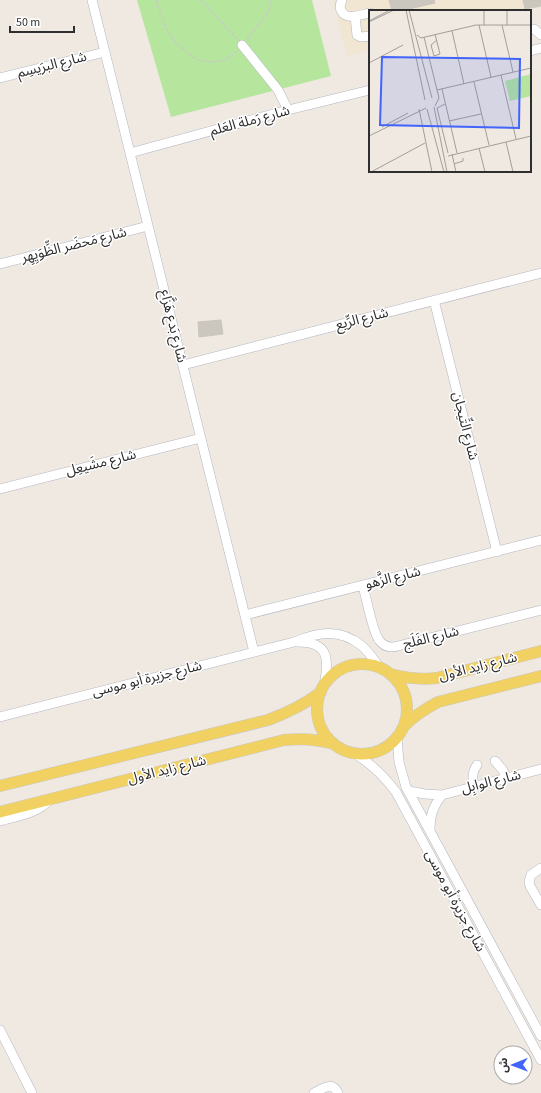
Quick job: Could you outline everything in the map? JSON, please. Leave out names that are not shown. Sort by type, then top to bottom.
[{"type":"main road","name":"شارع زايد الأول","points":[[390,674],[413,679],[437,678],[541,651]]},
{"type":"main road","points":[[366,664],[380,668],[390,674],[401,687],[406,702],[406,718],[404,726],[397,737],[392,743],[378,751],[371,753],[355,754],[334,744],[328,738],[320,724],[317,708],[322,689],[333,675],[345,667],[366,664]]},
{"type":"main road","name":"شارع زايد الأول","points":[[404,726],[425,708],[438,702],[541,676]]},
{"type":"main road","name":"شارع زايد الأول","points":[[0,786],[268,720],[296,709],[308,702],[322,689]]},
{"type":"main road","name":"شارع زايد الأول","points":[[0,812],[284,740],[309,739],[334,744]]},
{"type":"street","name":"شارع بَدع هَزَّاع","points":[[92,0],[254,652]]},
{"type":"street","points":[[340,3],[341,12],[345,15],[355,16],[369,13]]},
{"type":"street","points":[[355,16],[357,35],[361,38],[369,36]]},
{"type":"street","points":[[242,44],[278,90],[288,110]]},
{"type":"street","points":[[531,51],[541,48]]},
{"type":"street","name":"شارع البرَيسِم","points":[[0,78],[105,52]]},
{"type":"street","name":"شارع رَملة العَلم","points":[[130,153],[288,110],[369,90]]},
{"type":"street","name":"شارع مَحضَر الظِّوَيِهِر","points":[[0,264],[148,226]]},
{"type":"street","name":"شارع الرِّيع","points":[[183,365],[541,273]]},
{"type":"street","name":"شارع التِّيجان","points":[[434,300],[497,552]]},
{"type":"street","name":"شارع مشَيعِل","points":[[0,489],[201,438]]},
{"type":"street","name":"شارع الزَّهو","points":[[245,615],[541,540]]},
{"type":"street","name":"شارع الفَلَج","points":[[363,586],[376,637],[388,647],[398,646],[541,610]]},
{"type":"street","name":"شارع جزيرة أبو موسى","points":[[0,717],[294,642],[320,634],[332,633],[352,640],[362,646],[380,668]]},
{"type":"street","name":"شارع جزيرة أبو موسى","points":[[294,642],[315,644],[321,647],[324,652],[326,670],[322,689]]},
{"type":"street","name":"شارع جزيرة أبو موسى","points":[[397,737],[401,772],[409,791],[541,1036]]},
{"type":"street","name":"شارع جزيرة أبو موسى","points":[[355,754],[378,770],[388,780],[396,792],[541,1060]]},
{"type":"street","points":[[495,761],[507,778]]},
{"type":"street","points":[[474,786],[472,777],[474,769],[477,765]]},
{"type":"street","name":"شارع الوابِل","points":[[409,791],[425,794],[442,794],[541,769]]},
{"type":"street","name":"شارع الوابِل","points":[[430,831],[433,808],[442,794]]},
{"type":"street","points":[[0,821],[37,810],[50,800]]},
{"type":"street","points":[[540,899],[529,882],[531,875],[541,868]]},
{"type":"street","points":[[0,1030],[32,1093]]},
{"type":"street","points":[[314,1093],[326,1087],[332,1086],[335,1087],[338,1093]]},
{"type":"path","points":[[156,0],[165,26],[174,42],[198,60]]},
{"type":"path","points":[[201,0],[242,44]]},
{"type":"shaded area","points":[[333,0],[541,0],[541,7],[528,10],[369,10],[369,50],[347,56]]},
{"type":"green space","points":[[137,0],[312,0],[331,76],[171,117]]},
{"type":"building","points":[[389,0],[434,0],[435,3],[404,10],[392,10]]},
{"type":"building","points":[[523,0],[541,0],[541,6],[525,9]]},
{"type":"building","points":[[221,320],[223,334],[199,337],[198,322]]}]
